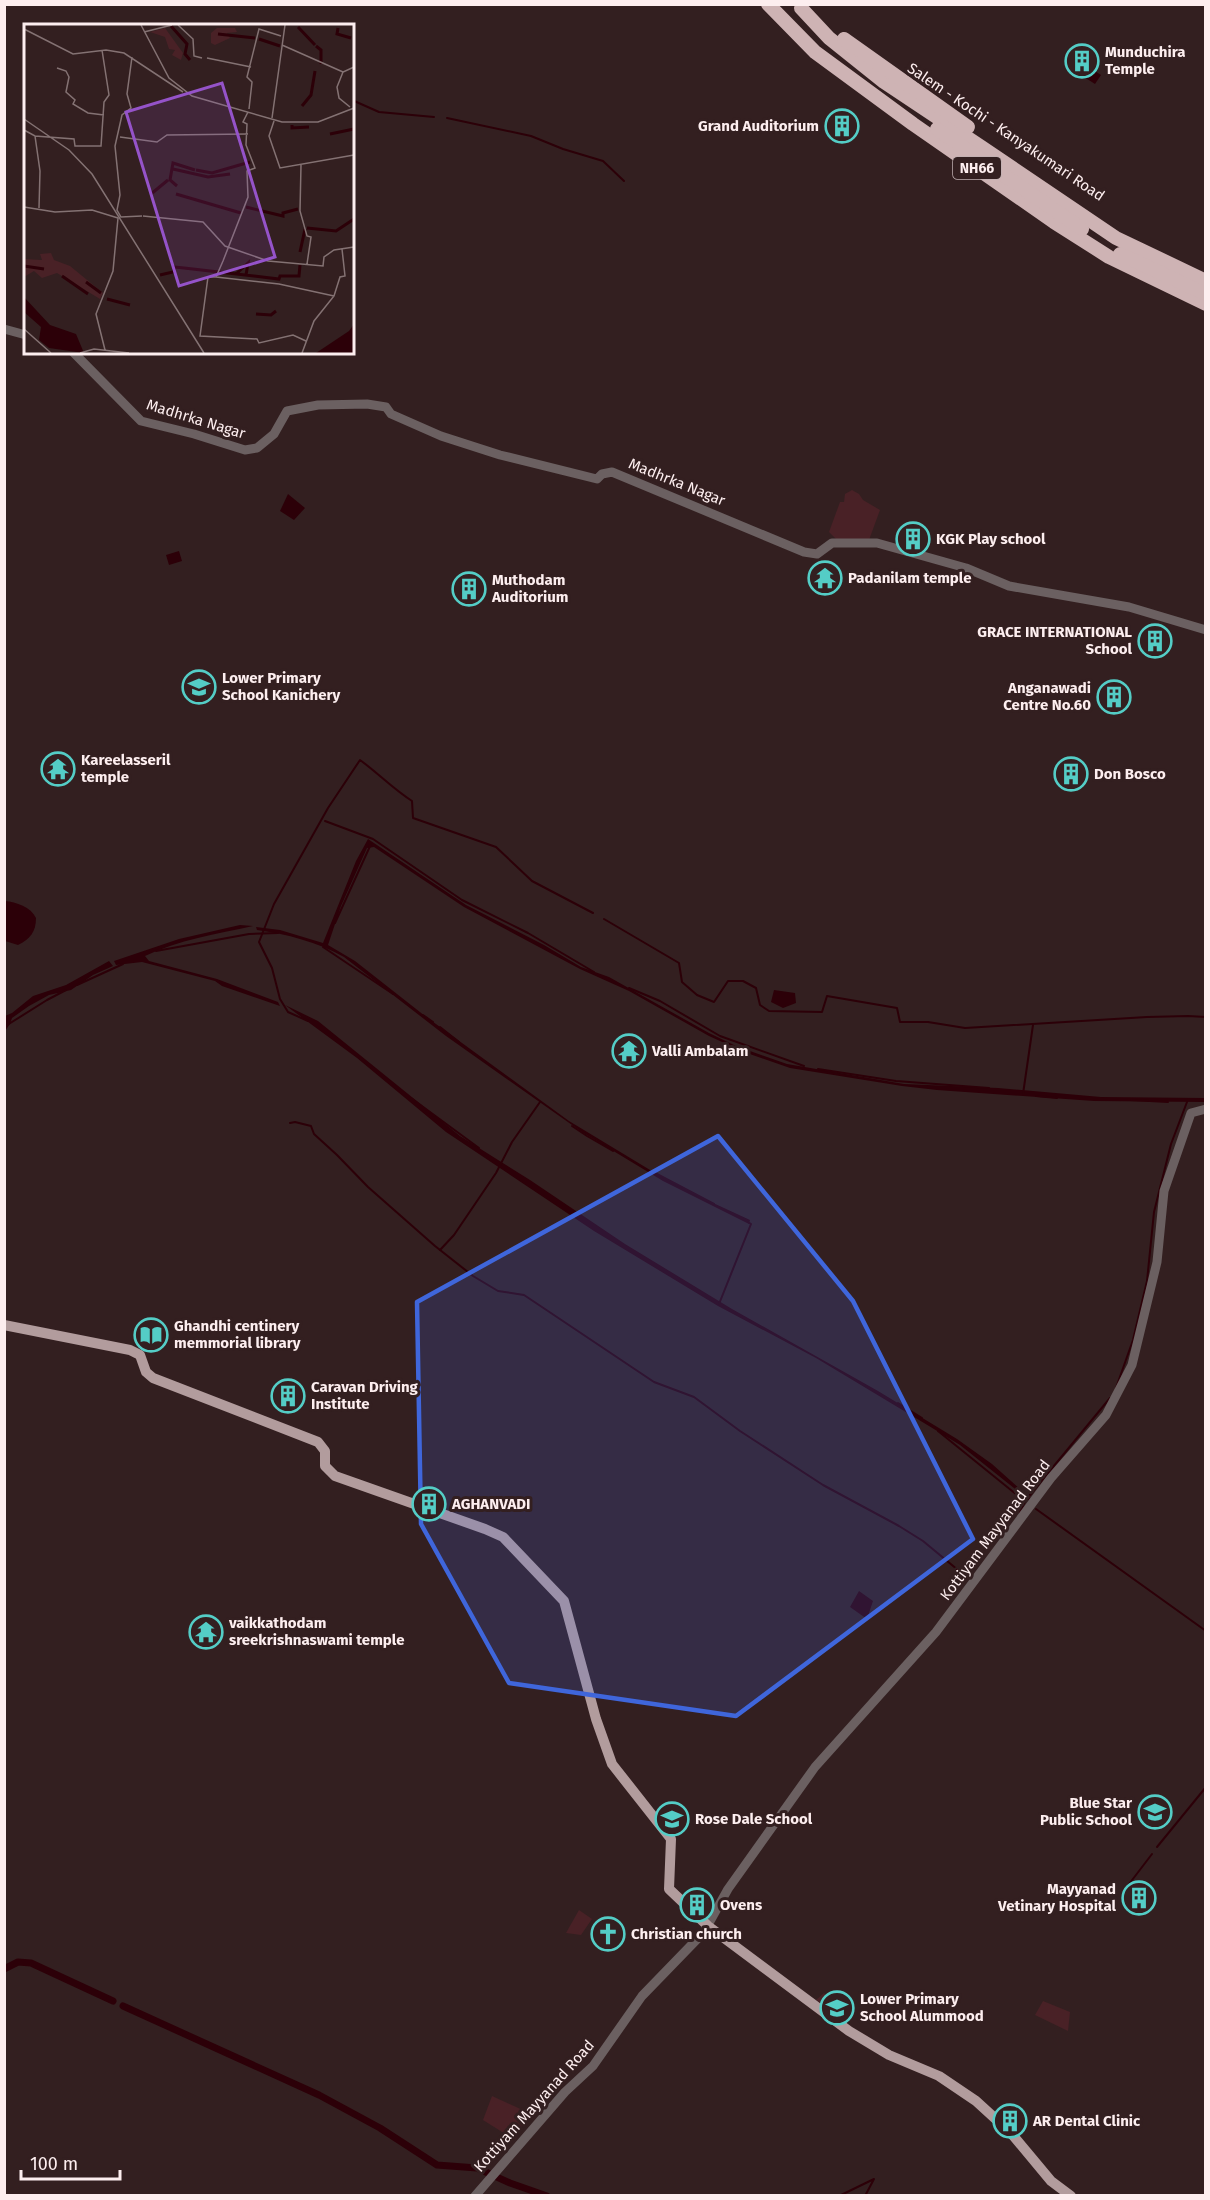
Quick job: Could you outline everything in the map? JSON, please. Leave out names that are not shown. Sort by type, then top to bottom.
[{"type":"highway","name":"NH66","points":[[768,4],[815,52],[913,124],[1063,228],[1109,257],[1206,304]]},
{"type":"highway","points":[[799,6],[829,38],[884,82],[1116,238],[1206,281]]},
{"type":"highway","name":"Salem - Kochi - Kanyakumari Road","points":[[799,6],[988,142],[1121,230],[1206,271]]},
{"type":"highway","points":[[792,29],[1113,250],[1206,294]]},
{"type":"main road","points":[[4,1325],[130,1350],[140,1355],[146,1372],[153,1378],[318,1442],[325,1451],[325,1466],[334,1476],[485,1529],[503,1538],[564,1601],[596,1719],[612,1764],[671,1839],[669,1889],[708,1926],[849,2031],[889,2055],[939,2076],[976,2101],[1011,2133],[1051,2181],[1071,2196]]},
{"type":"street","points":[[4,329],[24,334]]},
{"type":"street","name":"Madhrka Nagar","points":[[75,354],[141,421],[246,450],[257,448],[274,434],[287,411],[318,405],[386,407],[391,414],[430,432],[500,455],[597,478],[602,474],[612,472],[804,552],[817,554],[832,543],[877,543],[966,568],[1009,586],[1129,607],[1206,630]]},
{"type":"street","name":"Kottiyam Mayyanad Road","points":[[475,2196],[565,2092],[593,2066],[642,1996],[708,1926],[728,1888],[815,1767],[936,1632],[1051,1478],[1106,1414],[1132,1365],[1157,1262],[1164,1191],[1191,1113],[1206,1109]]},
{"type":"highlighted area","points":[[718,1136],[853,1301],[973,1539],[736,1716],[509,1683],[421,1524],[417,1302]]},
{"type":"shaded area","points":[[1090,68],[1101,75],[1095,84],[1084,77]]},
{"type":"shaded area","points":[[852,490],[880,510],[869,540],[837,540],[829,532],[840,502],[844,502],[845,494]]},
{"type":"shaded area","points":[[288,494],[305,508],[294,520],[280,511]]},
{"type":"shaded area","points":[[179,551],[182,561],[169,565],[166,555]]},
{"type":"shaded area","points":[[368,839],[466,905],[544,945],[581,967],[609,977],[736,1046],[787,1064],[904,1084],[998,1088],[1101,1097],[1205,1098],[1205,1102],[1094,1101],[937,1090],[790,1068],[744,1052],[709,1036],[629,991],[580,969],[464,907],[374,847],[367,848],[341,906],[328,945],[355,961],[425,1016],[569,1121],[660,1176],[750,1220],[749,1224],[663,1181],[582,1132],[446,1036],[344,957],[302,939],[257,930],[256,927],[280,930],[323,943],[356,861]]},
{"type":"shaded area","points":[[5,901],[23,906],[36,918],[32,934],[18,945],[5,941]]},
{"type":"shaded area","points":[[240,925],[253,926],[184,942],[145,956],[149,961],[217,979],[278,1002],[280,1006],[222,986],[215,981],[142,962],[116,965],[114,961],[179,939]]},
{"type":"shaded area","points":[[109,961],[113,966],[93,975],[71,990],[49,995],[29,1006],[12,1018],[5,1031],[5,1016],[33,996],[66,985]]},
{"type":"shaded area","points":[[774,990],[795,993],[796,1003],[783,1008],[771,1002]]},
{"type":"shaded area","points":[[285,1005],[318,1021],[460,1136],[625,1244],[732,1309],[878,1391],[957,1439],[992,1464],[1030,1498],[1029,1500],[960,1445],[816,1358],[718,1306],[594,1231],[446,1132],[357,1058]]},
{"type":"shaded area","points":[[859,1591],[873,1601],[867,1619],[850,1607]]},
{"type":"shaded area","points":[[579,1910],[592,1919],[581,1935],[566,1933]]},
{"type":"shaded area","points":[[824,1993],[841,2008],[835,2011],[816,2000]]},
{"type":"shaded area","points":[[1043,2001],[1070,2012],[1068,2031],[1035,2015]]},
{"type":"shaded area","points":[[492,2096],[529,2113],[515,2140],[483,2120]]},
{"type":"waterway","points":[[354,101],[379,112],[434,117]]},
{"type":"waterway","points":[[447,118],[531,136],[603,161],[624,181]]},
{"type":"waterway","points":[[308,1021],[288,1012],[280,999],[272,968],[259,942],[274,904],[328,808],[360,760],[412,801],[413,818],[496,847],[532,881],[593,913]]},
{"type":"waterway","points":[[325,821],[373,839],[462,900],[528,933],[594,972]]},
{"type":"waterway","points":[[335,923],[371,844]]},
{"type":"waterway","points":[[604,919],[679,963],[682,982],[697,995],[714,1002],[728,981],[743,981],[756,988],[760,1005],[769,1011],[822,1012],[827,996],[897,1008],[900,1022],[928,1022],[965,1028],[1147,1017],[1206,1017]]},
{"type":"waterway","points":[[156,951],[249,934],[278,933]]},
{"type":"waterway","points":[[323,947],[393,994]]},
{"type":"waterway","points":[[77,985],[123,964]]},
{"type":"waterway","points":[[629,988],[660,1001],[720,1036],[804,1066]]},
{"type":"waterway","points":[[4,1027],[66,990]]},
{"type":"waterway","points":[[423,1015],[433,1022]]},
{"type":"waterway","points":[[1023,1094],[1033,1025]]},
{"type":"waterway","points":[[440,1027],[459,1042]]},
{"type":"waterway","points":[[818,1069],[896,1081],[989,1088]]},
{"type":"waterway","points":[[1036,1096],[1057,1098]]},
{"type":"waterway","points":[[411,1098],[479,1148]]},
{"type":"waterway","points":[[1131,1100],[1168,1102]]},
{"type":"waterway","points":[[440,1250],[454,1235],[496,1173],[512,1142],[540,1102]]},
{"type":"waterway","points":[[1116,1388],[1133,1340],[1147,1281],[1154,1212],[1171,1144],[1187,1102]]},
{"type":"waterway","points":[[290,1123],[311,1126],[314,1134],[368,1187],[473,1276],[498,1291],[524,1295],[654,1382],[694,1397],[740,1431],[823,1485],[923,1541],[964,1575],[971,1577]]},
{"type":"waterway","points":[[572,1126],[613,1151]]},
{"type":"waterway","points":[[655,1173],[714,1204]]},
{"type":"waterway","points":[[719,1304],[751,1224],[748,1222]]},
{"type":"waterway","points":[[1020,1513],[1025,1501],[1110,1398]]},
{"type":"waterway","points":[[898,1403],[922,1418]]},
{"type":"waterway","points":[[938,1431],[1022,1499]]},
{"type":"waterway","points":[[1036,1509],[1206,1631]]},
{"type":"waterway","points":[[1157,1847],[1206,1787]]},
{"type":"waterway","points":[[1126,1888],[1152,1854]]},
{"type":"waterway","points":[[4,1969],[18,1962],[31,1963],[113,2001]]},
{"type":"waterway","points":[[123,2006],[319,2095],[380,2128],[437,2165],[477,2168],[547,2196]]},
{"type":"waterway","points":[[839,2196],[874,2179],[865,2196]]},
{"type":"place","name":"Munduchira Temple","points":[[1082,61]]},
{"type":"place","name":"Grand Auditorium","points":[[842,126]]},
{"type":"place","name":"KGK Play school","points":[[913,539]]},
{"type":"place","name":"Padanilam temple","points":[[825,578]]},
{"type":"place","name":"Muthodam Auditorium","points":[[469,589]]},
{"type":"place","name":"GRACE INTERNATIONAL School","points":[[1155,641]]},
{"type":"place","name":"Lower Primary School Kanichery","points":[[199,687]]},
{"type":"place","name":"Anganawadi Centre No.60","points":[[1114,697]]},
{"type":"place","name":"Kareelasseril temple","points":[[58,769]]},
{"type":"place","name":"Don Bosco","points":[[1071,774]]},
{"type":"place","name":"Valli Ambalam","points":[[629,1051]]},
{"type":"place","name":"Ghandhi centinery memmorial library","points":[[151,1335]]},
{"type":"place","name":"Caravan Driving Institute","points":[[288,1396]]},
{"type":"place","name":"AGHANVADI","points":[[429,1504]]},
{"type":"place","name":"vaikkathodam sreekrishnaswami temple","points":[[206,1632]]},
{"type":"place","name":"Blue Star Public School","points":[[1155,1812]]},
{"type":"place","name":"Rose Dale School","points":[[672,1819]]},
{"type":"place","name":"Mayyanad Vetinary Hospital","points":[[1139,1898]]},
{"type":"place","name":"Ovens","points":[[697,1905]]},
{"type":"place","name":"Christian church","points":[[608,1934]]},
{"type":"place","name":"Lower Primary School Alummood","points":[[837,2008]]},
{"type":"place","name":"AR Dental Clinic","points":[[1010,2121]]}]
